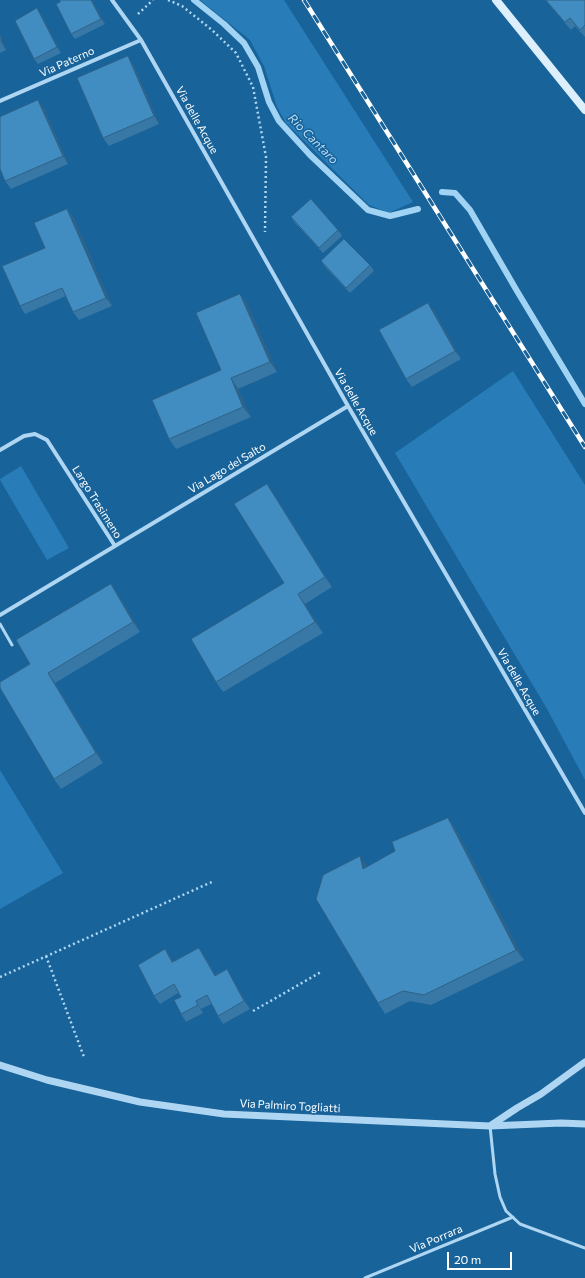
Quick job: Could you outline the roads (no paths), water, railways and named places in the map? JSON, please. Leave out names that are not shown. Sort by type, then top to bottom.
[{"type":"main road","points":[[496,0],[585,110]]},
{"type":"street","name":"Via delle Acque","points":[[112,0],[141,40],[348,406],[585,813]]},
{"type":"street","name":"Via Paterno","points":[[0,101],[141,40]]},
{"type":"street","name":"Via Lago del Salto","points":[[115,546],[348,406]]},
{"type":"street","name":"Largo Trasimeno","points":[[0,450],[24,436],[35,434],[47,440],[115,546],[0,615]]},
{"type":"street","points":[[490,1126],[541,1094],[585,1062]]},
{"type":"street","name":"Via Palmiro Togliatti","points":[[0,1065],[47,1080],[140,1102],[224,1114],[490,1126],[561,1123],[585,1124]]},
{"type":"lane","points":[[0,624],[12,645]]},
{"type":"lane","points":[[490,1126],[495,1174],[500,1197],[506,1211],[520,1224],[585,1248]]},
{"type":"lane","name":"Via Porrara","points":[[365,1278],[513,1217]]},
{"type":"waterway","name":"Rio Cantaro","points":[[194,0],[224,24],[244,43],[258,67],[269,102],[279,121],[310,155],[368,210],[390,216],[418,209]]},
{"type":"waterway","name":"Rio Cantaro","points":[[442,192],[455,193],[470,210],[585,404]]},
{"type":"railway","points":[[304,0],[585,447]]}]
